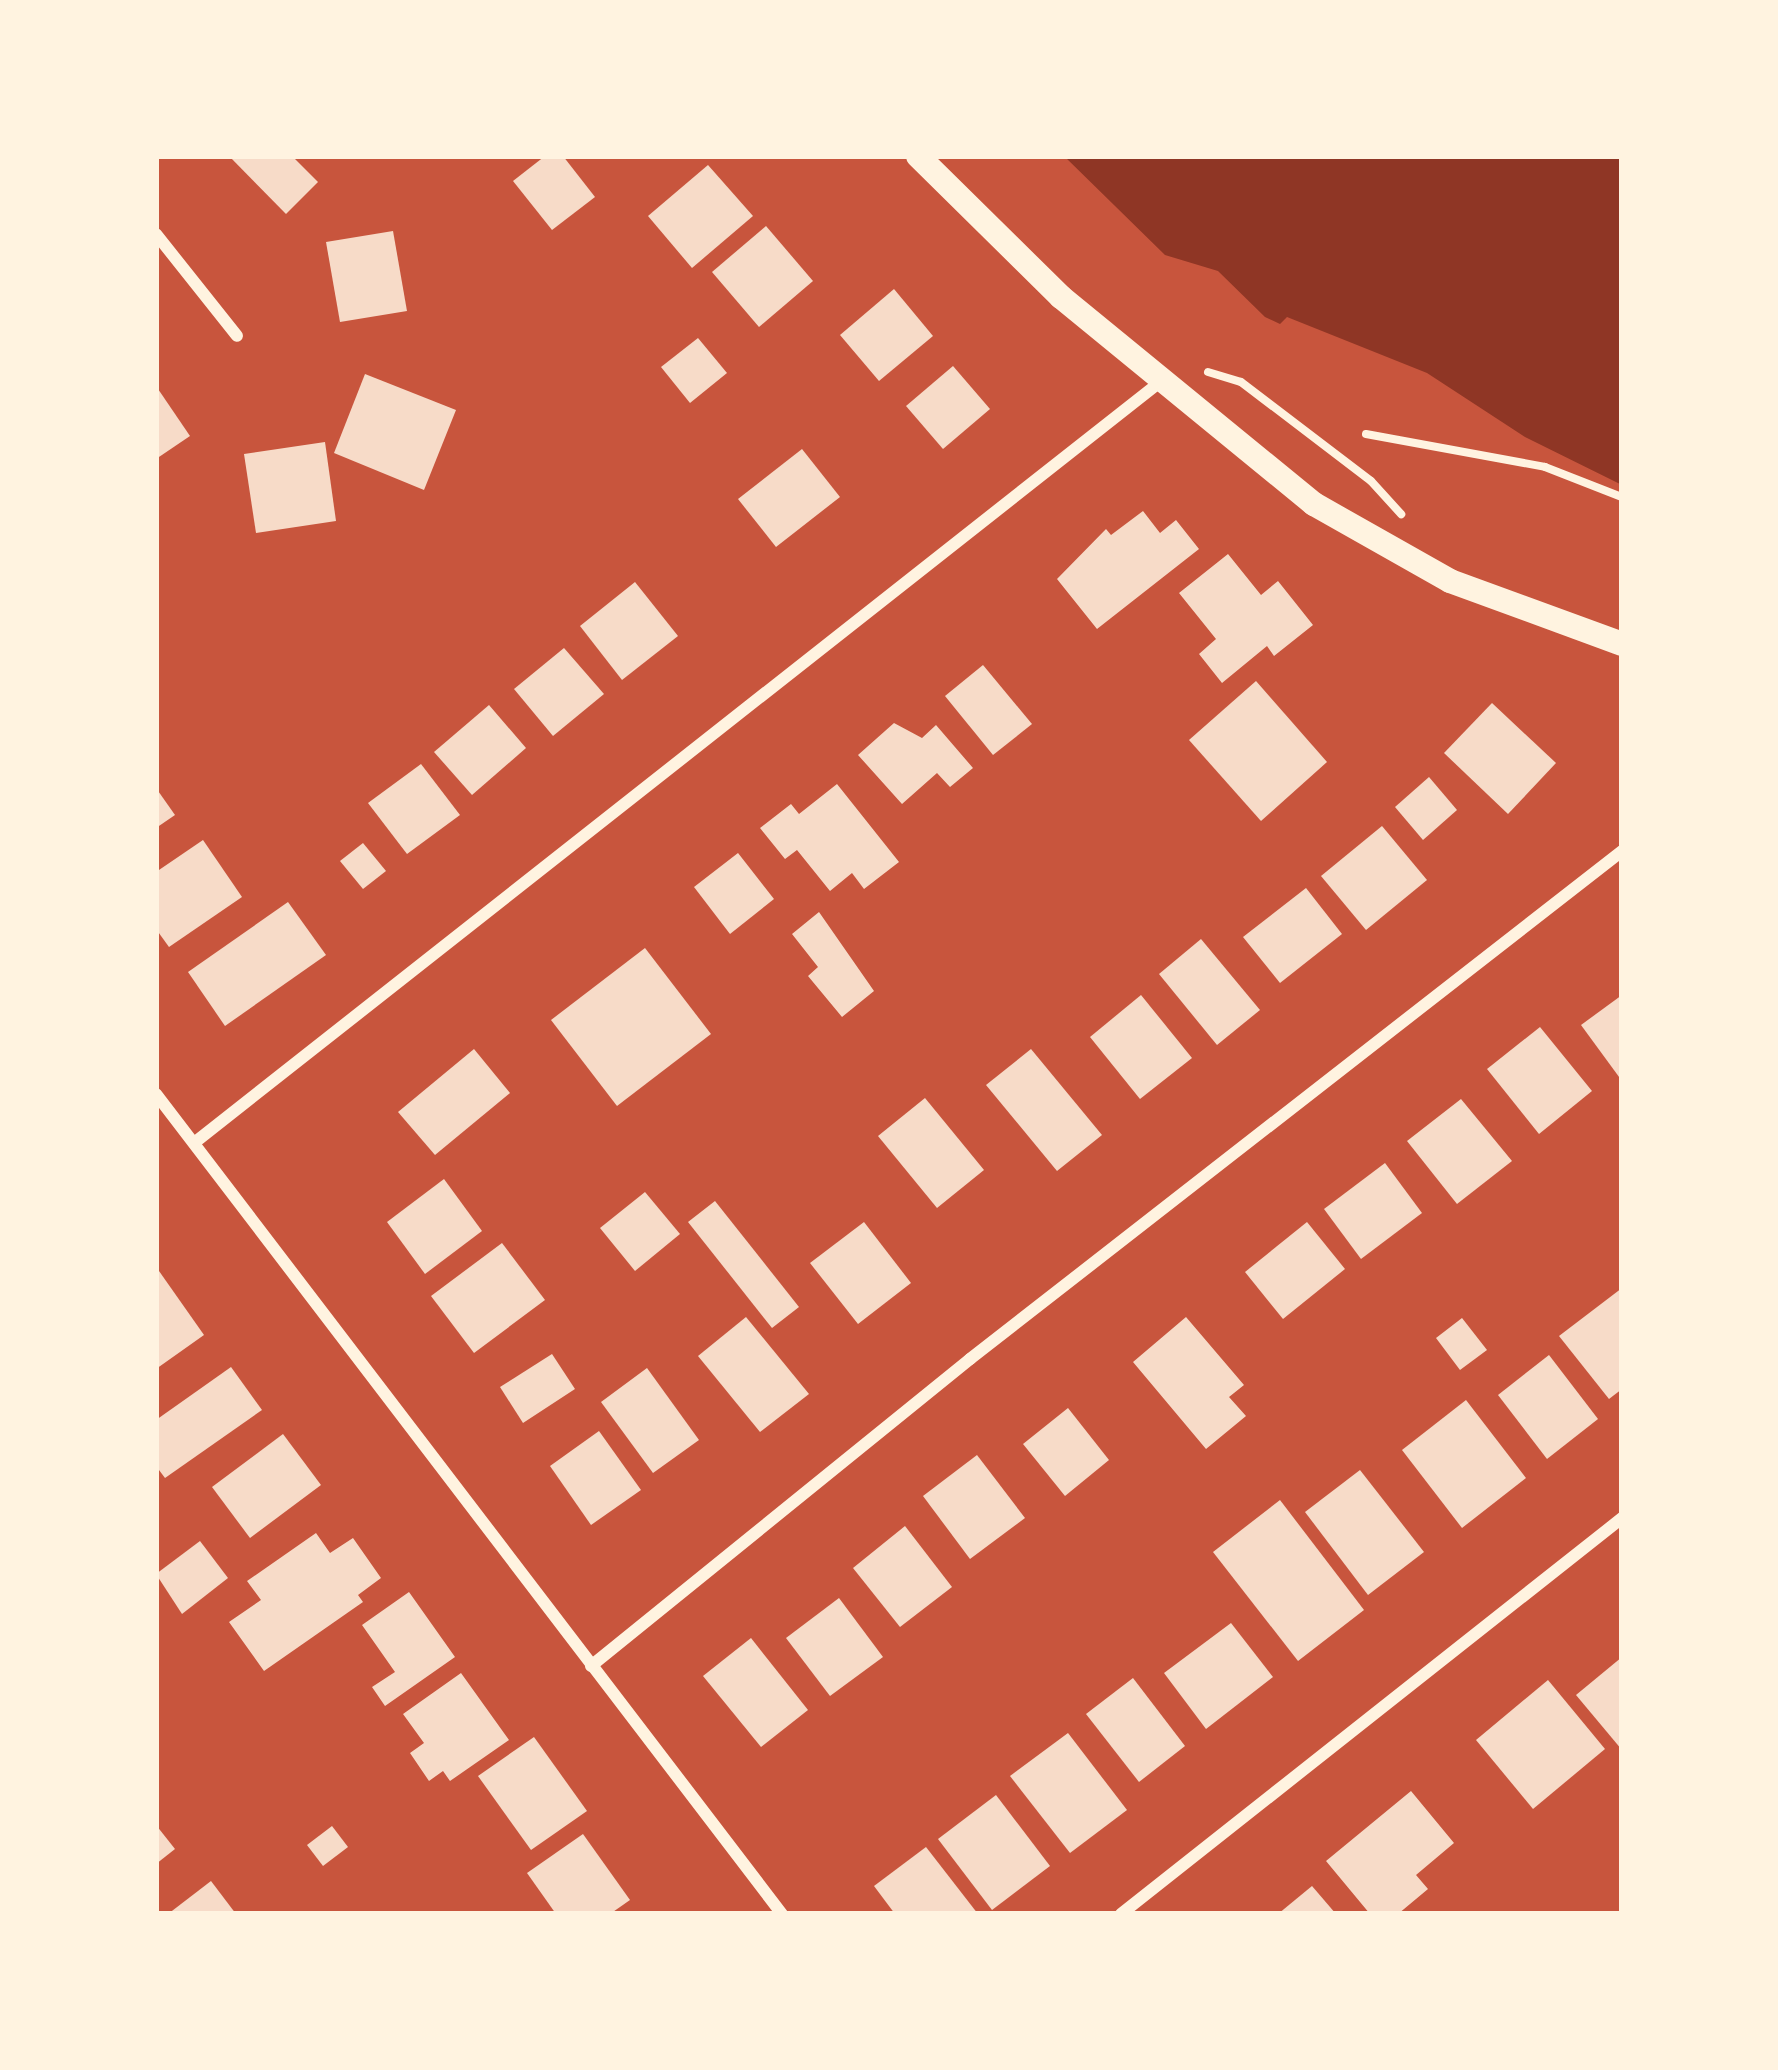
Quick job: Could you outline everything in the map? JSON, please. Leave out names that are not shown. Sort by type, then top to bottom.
[{"type":"main road","points":[[918,156],[1008,249],[1160,382],[1314,504],[1393,553],[1526,613],[1622,644]]},
{"type":"street","points":[[156,234],[237,336]]},
{"type":"street","points":[[194,1143],[1160,382]]},
{"type":"street","points":[[591,1666],[970,1358],[1622,851]]},
{"type":"street","points":[[156,1094],[782,1914]]},
{"type":"street","points":[[1121,1914],[1622,1518]]},
{"type":"path","points":[[1189,358],[1240,382],[1371,481],[1414,524]]},
{"type":"path","points":[[1366,434],[1545,467],[1622,497]]},
{"type":"shaded area","points":[[1064,156],[1622,156],[1622,485],[1525,437],[1427,373],[1287,317],[1280,324],[1265,317],[1218,271],[1165,255]]},
{"type":"building","points":[[229,156],[292,156],[318,182],[286,214]]},
{"type":"building","points":[[545,156],[563,156],[595,197],[552,230],[513,181]]},
{"type":"building","points":[[708,165],[753,216],[692,268],[648,216]]},
{"type":"building","points":[[766,226],[813,281],[759,327],[712,272]]},
{"type":"building","points":[[393,231],[407,311],[340,322],[326,242]]},
{"type":"building","points":[[894,289],[933,336],[879,381],[840,335]]},
{"type":"building","points":[[698,338],[727,373],[690,403],[661,367]]},
{"type":"building","points":[[953,366],[990,409],[943,449],[906,406]]},
{"type":"building","points":[[365,374],[456,410],[424,490],[334,453]]},
{"type":"building","points":[[156,386],[190,436],[156,459]]},
{"type":"building","points":[[325,442],[336,521],[256,533],[244,454]]},
{"type":"building","points":[[802,449],[840,497],[776,547],[738,499]]},
{"type":"building","points":[[1143,511],[1160,533],[1176,520],[1199,549],[1097,629],[1057,579],[1106,529],[1111,535]]},
{"type":"building","points":[[1228,554],[1261,595],[1278,581],[1313,625],[1274,656],[1267,646],[1222,683],[1199,654],[1216,639],[1179,593]]},
{"type":"building","points":[[635,582],[678,636],[622,680],[580,626]]},
{"type":"building","points":[[564,648],[604,694],[553,736],[514,689]]},
{"type":"building","points":[[983,665],[1032,724],[993,755],[945,696]]},
{"type":"building","points":[[1256,681],[1327,762],[1261,821],[1189,740]]},
{"type":"building","points":[[1492,703],[1556,763],[1508,814],[1444,753]]},
{"type":"building","points":[[489,705],[526,748],[472,795],[434,752]]},
{"type":"building","points":[[894,723],[922,738],[936,725],[973,768],[950,787],[937,773],[902,804],[858,755]]},
{"type":"building","points":[[421,764],[460,815],[407,854],[368,803]]},
{"type":"building","points":[[1429,777],[1457,810],[1423,840],[1395,807]]},
{"type":"building","points":[[837,784],[899,862],[864,889],[852,873],[830,891],[797,850],[785,859],[760,828],[791,804],[799,814]]},
{"type":"building","points":[[156,788],[175,815],[156,828]]},
{"type":"building","points":[[1382,826],[1427,880],[1366,930],[1321,876]]},
{"type":"building","points":[[203,840],[242,897],[169,947],[156,929],[156,872]]},
{"type":"building","points":[[363,843],[386,871],[363,889],[340,861]]},
{"type":"building","points":[[738,853],[774,899],[730,934],[694,887]]},
{"type":"building","points":[[1306,888],[1342,934],[1280,983],[1243,937]]},
{"type":"building","points":[[288,902],[326,955],[225,1026],[188,972]]},
{"type":"building","points":[[819,912],[874,991],[842,1017],[808,976],[818,967],[792,934]]},
{"type":"building","points":[[1201,939],[1260,1010],[1217,1045],[1159,974]]},
{"type":"building","points":[[645,948],[711,1034],[617,1106],[551,1020]]},
{"type":"building","points":[[1141,995],[1192,1058],[1140,1099],[1090,1037]]},
{"type":"building","points":[[1622,995],[1622,1081],[1581,1025]]},
{"type":"building","points":[[1540,1027],[1592,1091],[1539,1134],[1487,1069]]},
{"type":"building","points":[[474,1049],[510,1093],[435,1155],[398,1112]]},
{"type":"building","points":[[1031,1049],[1102,1135],[1057,1171],[986,1085]]},
{"type":"building","points":[[925,1098],[984,1170],[937,1208],[878,1136]]},
{"type":"building","points":[[1461,1099],[1512,1161],[1457,1204],[1407,1141]]},
{"type":"building","points":[[1385,1163],[1422,1213],[1361,1259],[1324,1209]]},
{"type":"building","points":[[444,1179],[482,1231],[425,1274],[387,1222]]},
{"type":"building","points":[[645,1192],[680,1234],[635,1271],[600,1228]]},
{"type":"building","points":[[715,1201],[799,1307],[772,1328],[688,1222]]},
{"type":"building","points":[[864,1222],[911,1283],[858,1324],[810,1263]]},
{"type":"building","points":[[1307,1222],[1345,1269],[1283,1319],[1245,1272]]},
{"type":"building","points":[[502,1243],[545,1300],[474,1353],[431,1296]]},
{"type":"building","points":[[159,1271],[204,1335],[156,1369],[156,1274]]},
{"type":"building","points":[[1622,1288],[1622,1389],[1609,1399],[1559,1336]]},
{"type":"building","points":[[746,1317],[809,1394],[760,1432],[698,1356]]},
{"type":"building","points":[[1186,1317],[1244,1385],[1229,1397],[1246,1416],[1206,1449],[1133,1362]]},
{"type":"building","points":[[1462,1318],[1487,1350],[1460,1370],[1436,1338]]},
{"type":"building","points":[[552,1354],[575,1389],[523,1423],[500,1387]]},
{"type":"building","points":[[1549,1355],[1598,1419],[1547,1459],[1498,1395]]},
{"type":"building","points":[[231,1367],[262,1410],[165,1478],[156,1466],[156,1420]]},
{"type":"building","points":[[647,1368],[699,1440],[653,1473],[601,1402]]},
{"type":"building","points":[[1466,1400],[1526,1478],[1462,1528],[1402,1450]]},
{"type":"building","points":[[1068,1408],[1109,1460],[1065,1496],[1023,1444]]},
{"type":"building","points":[[599,1431],[641,1490],[591,1525],[550,1466]]},
{"type":"building","points":[[283,1434],[321,1485],[250,1538],[212,1487]]},
{"type":"building","points":[[977,1455],[1025,1518],[970,1559],[923,1496]]},
{"type":"building","points":[[1360,1470],[1424,1552],[1368,1595],[1305,1512]]},
{"type":"building","points":[[1280,1500],[1364,1610],[1298,1661],[1213,1552]]},
{"type":"building","points":[[905,1526],[952,1587],[900,1627],[853,1568]]},
{"type":"building","points":[[316,1533],[330,1553],[353,1538],[381,1578],[358,1595],[363,1602],[264,1671],[229,1622],[261,1600],[247,1581]]},
{"type":"building","points":[[200,1541],[228,1578],[182,1614],[156,1574]]},
{"type":"building","points":[[409,1592],[455,1657],[385,1706],[372,1687],[395,1672],[362,1625]]},
{"type":"building","points":[[839,1598],[883,1657],[830,1696],[786,1638]]},
{"type":"building","points":[[1231,1623],[1273,1677],[1206,1729],[1164,1673]]},
{"type":"building","points":[[751,1638],[808,1710],[761,1747],[703,1676]]},
{"type":"building","points":[[1622,1657],[1622,1750],[1576,1695]]},
{"type":"building","points":[[461,1673],[509,1740],[450,1781],[443,1771],[429,1781],[410,1753],[424,1743],[403,1714]]},
{"type":"building","points":[[1133,1678],[1185,1746],[1139,1782],[1086,1714]]},
{"type":"building","points":[[1548,1680],[1605,1749],[1533,1809],[1476,1740]]},
{"type":"building","points":[[1068,1733],[1127,1810],[1070,1853],[1010,1776]]},
{"type":"building","points":[[534,1737],[587,1811],[531,1850],[478,1776]]},
{"type":"building","points":[[1411,1791],[1454,1843],[1416,1875],[1428,1889],[1398,1914],[1370,1914],[1326,1861]]},
{"type":"building","points":[[996,1795],[1050,1866],[992,1910],[938,1839]]},
{"type":"building","points":[[156,1825],[175,1849],[156,1864]]},
{"type":"building","points":[[332,1826],[348,1847],[323,1866],[307,1845]]},
{"type":"building","points":[[583,1834],[630,1900],[610,1914],[556,1914],[527,1873]]},
{"type":"building","points":[[926,1847],[978,1914],[895,1914],[874,1886]]},
{"type":"building","points":[[211,1881],[236,1914],[168,1914]]},
{"type":"building","points":[[1312,1886],[1336,1914],[1278,1914]]}]
